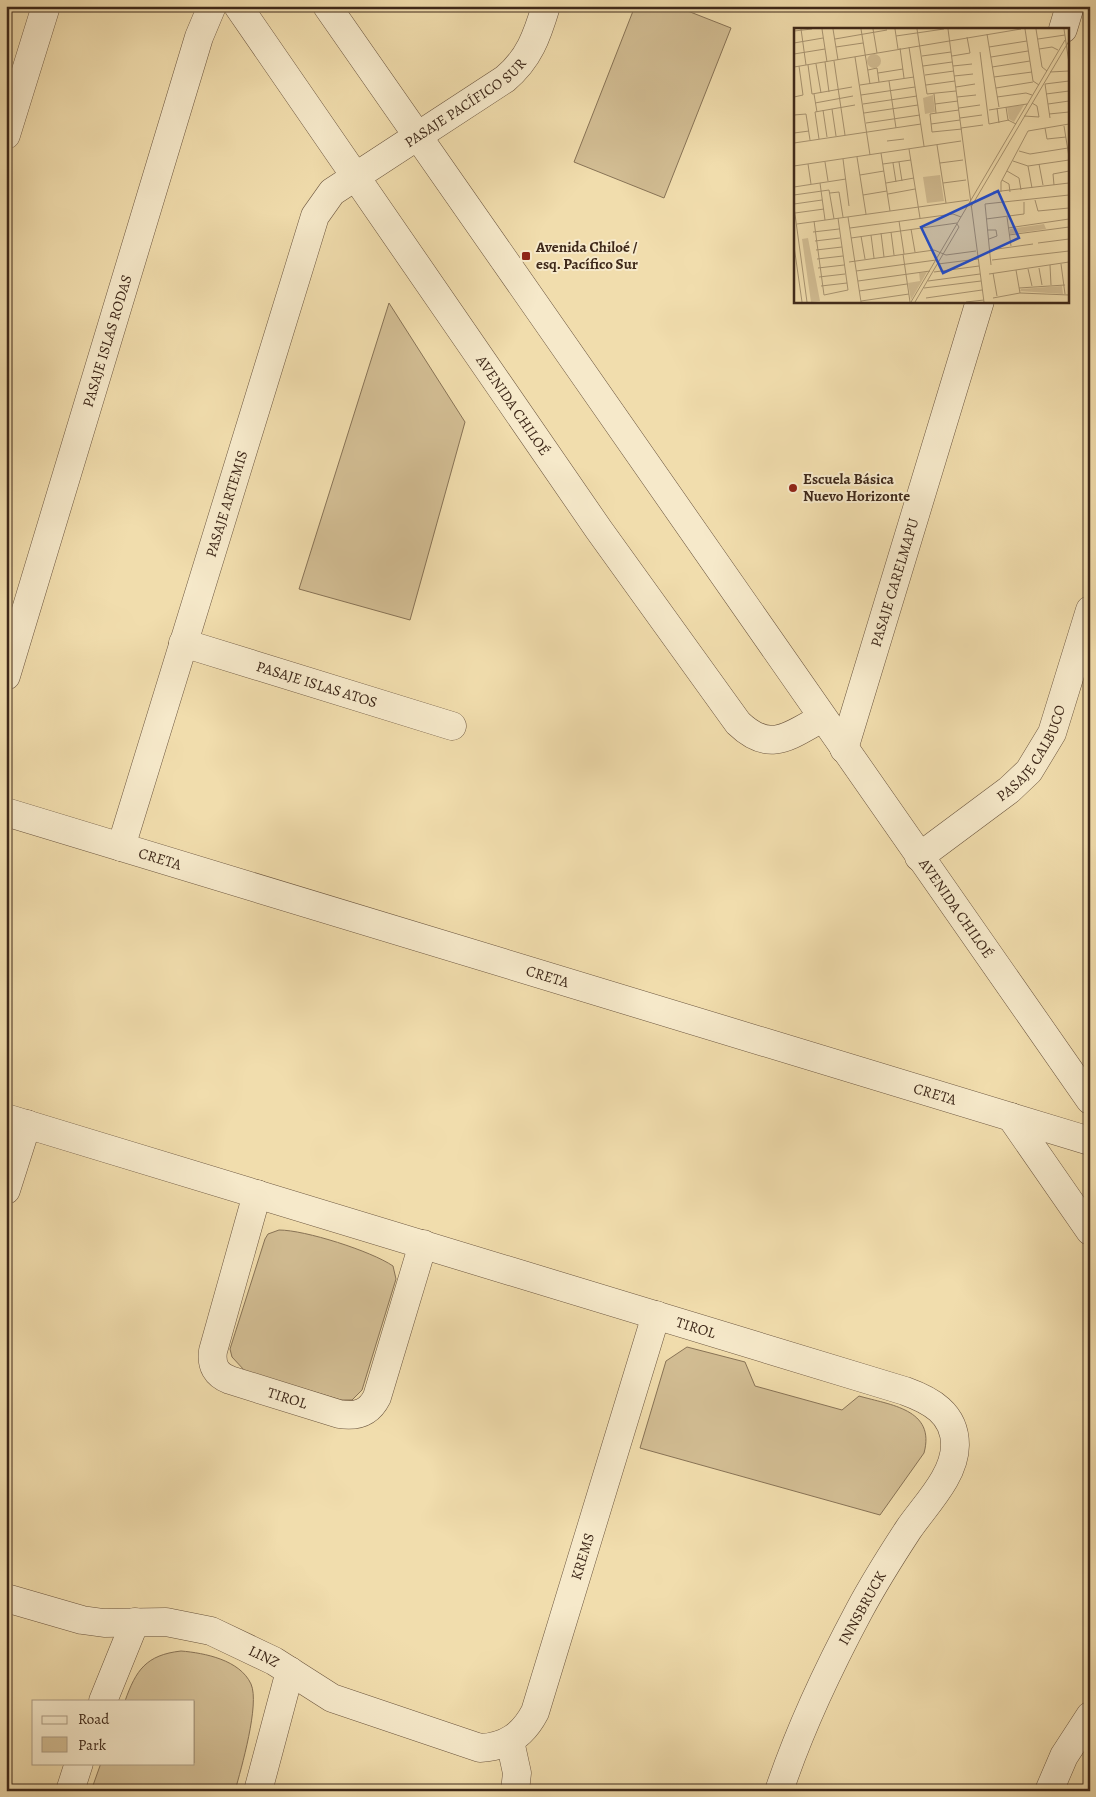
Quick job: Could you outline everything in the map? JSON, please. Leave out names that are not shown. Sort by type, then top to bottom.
[{"type":"street","points":[[6,135],[46,6]]},
{"type":"street","name":"PASAJE ISLAS RODAS","points":[[6,676],[198,38],[212,6]]},
{"type":"street","name":"AVENIDA CHILOÉ","points":[[238,6],[599,530],[738,722],[748,733],[761,739],[772,741],[782,740],[822,718]]},
{"type":"street","name":"AVENIDA CHILOÉ","points":[[327,6],[1090,1100]]},
{"type":"street","name":"PASAJE PACÍFICO SUR","points":[[356,177],[505,79],[517,69],[535,44],[546,6]]},
{"type":"street","points":[[1063,28],[1070,6]]},
{"type":"street","name":"PASAJE ARTEMIS","points":[[121,847],[309,229],[322,204],[332,192],[356,177]]},
{"type":"street","name":"PASAJE CARELMAPU","points":[[844,749],[980,302]]},
{"type":"street","name":"PASAJE CALBUCO","points":[[919,857],[1009,790],[1034,763],[1052,733],[1090,610]]},
{"type":"street","name":"PASAJE ISLAS ATOS","points":[[183,643],[452,726]]},
{"type":"street","name":"CRETA","points":[[6,812],[1090,1141]]},
{"type":"street","points":[[1011,1117],[1090,1231]]},
{"type":"street","points":[[6,1190],[17,1121]]},
{"type":"street","name":"TIROL","points":[[17,1121],[921,1397],[941,1410],[949,1420],[953,1432]]},
{"type":"street","name":"TIROL","points":[[257,1194],[213,1351],[212,1360],[214,1368],[222,1377],[230,1380],[339,1414],[349,1415],[367,1411],[377,1397],[424,1244]]},
{"type":"street","name":"KREMS","points":[[510,1741],[522,1733],[535,1712],[656,1315]]},
{"type":"street","name":"INNSBRUCK","points":[[779,1791],[803,1724],[860,1610],[908,1530],[948,1470],[955,1445],[953,1432]]},
{"type":"street","name":"LINZ","points":[[6,1598],[82,1620],[104,1623],[187,1624],[211,1631],[274,1661],[332,1698],[480,1748],[490,1748],[510,1741]]},
{"type":"street","points":[[103,1700],[136,1622]]},
{"type":"street","points":[[258,1791],[290,1671]]},
{"type":"street","points":[[1049,1791],[1064,1756],[1090,1716]]},
{"type":"street","points":[[510,1741],[518,1773],[515,1791]]},
{"type":"street","points":[[70,1791],[79,1764]]},
{"type":"green space","points":[[635,6],[675,6],[731,28],[664,198],[574,162]]},
{"type":"green space","points":[[389,303],[465,422],[410,620],[299,589]]},
{"type":"green space","points":[[279,1230],[321,1237],[338,1242],[370,1254],[393,1266],[396,1279],[362,1390],[352,1400],[341,1400],[245,1371],[232,1357],[230,1349],[265,1239],[268,1234]]},
{"type":"green space","points":[[687,1347],[745,1362],[755,1386],[842,1410],[859,1396],[908,1411],[917,1418],[923,1427],[926,1438],[924,1453],[880,1515],[640,1448],[666,1361]]},
{"type":"green space","points":[[181,1651],[221,1659],[239,1669],[251,1684],[253,1706],[251,1721],[235,1791],[91,1791],[101,1764],[195,1764],[195,1700],[125,1700],[133,1681],[144,1666],[151,1660],[169,1653]]},
{"type":"place","name":"Avenida Chiloé / esq. Pacífico Sur","points":[[526,256]]},
{"type":"place","name":"Escuela Básica Nuevo Horizonte","points":[[793,488]]}]
